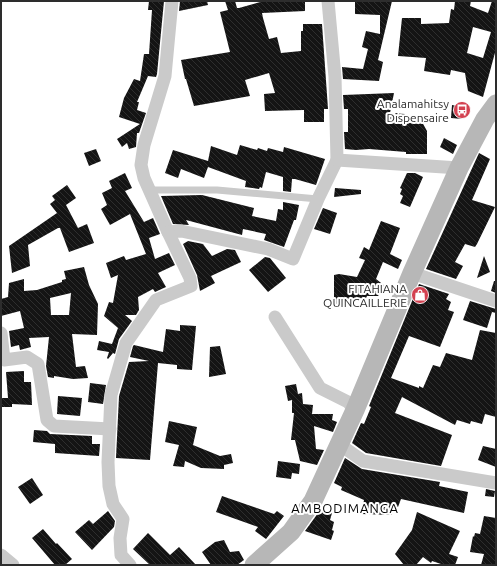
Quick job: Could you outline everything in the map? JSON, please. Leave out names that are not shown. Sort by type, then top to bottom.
[{"type":"main road","points":[[254,565],[291,532],[313,501],[355,410],[412,274],[459,168],[484,119],[496,104]]},
{"type":"street","points":[[130,565],[121,555],[120,538],[123,519],[113,504],[109,486],[111,395],[126,343],[156,300],[191,286],[190,278],[149,190],[140,165],[144,145],[165,76],[172,1]]},
{"type":"street","points":[[168,232],[181,230],[268,249],[293,259],[318,198],[336,160],[335,76],[328,1]]},
{"type":"street","points":[[336,160],[459,168]]},
{"type":"street","points":[[412,274],[496,302]]},
{"type":"street","points":[[275,317],[320,388],[348,402],[355,410]]},
{"type":"street","points":[[1,333],[2,355],[4,360],[27,357],[38,364],[47,420],[54,426],[110,430]]},
{"type":"street","points":[[339,444],[363,461],[496,483]]},
{"type":"street","points":[[1,555],[13,565]]},
{"type":"lane","points":[[149,190],[217,190],[318,198]]},
{"type":"building","points":[[149,1],[164,1],[157,74],[156,77],[148,76],[137,102],[139,102],[137,110],[146,113],[139,133],[137,133],[136,147],[129,149],[127,143],[122,147],[117,139],[140,124],[119,117],[124,98],[134,79],[140,81],[144,54],[149,54],[152,10],[148,10]]},
{"type":"building","points":[[180,1],[207,1],[208,5],[179,11]]},
{"type":"building","points":[[225,1],[235,1],[237,8],[239,8],[264,1],[305,1],[305,11],[262,13],[269,39],[277,37],[281,53],[301,51],[301,31],[303,31],[303,24],[322,24],[328,109],[324,109],[324,122],[304,122],[304,110],[265,111],[264,94],[275,93],[269,73],[245,80],[250,96],[194,106],[185,79],[181,60],[230,52],[220,12],[228,10]]},
{"type":"building","points":[[355,1],[392,1],[378,60],[383,62],[379,81],[343,79],[342,67],[363,69],[368,49],[362,47],[366,31],[380,34],[380,15],[355,14]]},
{"type":"building","points":[[455,1],[471,1],[470,6],[488,13],[492,1],[496,1],[496,49],[483,97],[468,91],[465,73],[451,70],[450,75],[424,71],[426,58],[398,56],[402,18],[421,18],[421,24],[449,23],[451,9],[454,10]],"holes":[[[473,27],[491,32],[483,58],[467,53]]]},
{"type":"building","points":[[394,93],[390,113],[405,114],[404,123],[422,122],[427,131],[427,154],[406,154],[406,152],[369,149],[345,149],[344,132],[348,132],[348,109],[344,109],[343,95]]},
{"type":"building","points":[[452,105],[464,107],[462,119],[451,118]]},
{"type":"building","points":[[444,138],[457,145],[453,154],[440,147]]},
{"type":"building","points":[[240,145],[257,150],[258,148],[267,151],[268,148],[283,152],[284,147],[325,159],[316,185],[292,179],[291,192],[283,191],[283,177],[266,172],[262,188],[260,187],[259,189],[245,187],[246,181],[208,167],[204,178],[181,169],[178,178],[165,173],[173,150],[208,161],[211,146],[237,155]]},
{"type":"building","points":[[96,149],[101,161],[89,166],[84,153]]},
{"type":"building","points":[[479,153],[490,159],[472,200],[495,207],[475,247],[465,244],[455,262],[463,266],[456,279],[426,269]]},
{"type":"building","points":[[125,173],[132,188],[125,191],[144,222],[153,218],[160,234],[149,238],[155,259],[169,253],[175,265],[158,273],[166,287],[155,292],[153,289],[138,297],[139,310],[136,315],[125,315],[132,321],[119,339],[115,354],[113,353],[108,359],[109,352],[97,350],[99,341],[112,344],[118,328],[104,316],[109,302],[113,303],[118,275],[111,278],[106,263],[124,256],[126,260],[146,254],[130,214],[110,225],[101,209],[107,205],[102,193],[112,188],[109,181]]},
{"type":"building","points":[[407,173],[415,173],[423,177],[410,207],[400,203],[403,196],[400,194],[402,189],[400,188]]},
{"type":"building","points":[[67,185],[76,198],[66,205],[78,228],[87,224],[94,243],[69,252],[60,228],[58,228],[28,245],[30,266],[12,273],[9,246],[57,213],[50,204],[55,200],[52,196]]},
{"type":"building","points":[[335,188],[361,190],[361,194],[334,197]]},
{"type":"building","points":[[202,195],[254,208],[252,216],[276,221],[278,209],[283,210],[283,202],[299,205],[296,220],[294,220],[284,247],[264,240],[266,234],[243,229],[242,235],[186,220],[189,225],[173,224],[161,196]]},
{"type":"building","points":[[323,208],[337,213],[330,234],[314,229]]},
{"type":"building","points":[[381,221],[400,228],[390,254],[402,260],[398,269],[383,262],[376,279],[385,286],[378,296],[367,296],[366,298],[359,299],[359,301],[334,304],[334,275],[339,274],[357,277],[365,260],[359,258],[364,247],[369,250]]},
{"type":"building","points":[[188,241],[203,244],[212,256],[227,249],[235,250],[241,262],[211,276],[215,283],[200,291],[197,275],[183,244]]},
{"type":"building","points":[[484,256],[490,272],[477,278]]},
{"type":"building","points":[[265,257],[270,258],[286,278],[268,292],[249,270]]},
{"type":"building","points":[[84,267],[89,285],[98,304],[97,335],[72,334],[76,367],[85,366],[88,378],[73,379],[54,376],[54,378],[48,377],[46,366],[49,337],[29,338],[31,347],[20,350],[19,345],[11,347],[9,331],[24,328],[20,311],[1,316],[1,299],[8,297],[9,283],[24,279],[24,291],[37,290],[62,282],[62,280],[66,279],[64,271]],"holes":[[[71,293],[69,315],[51,315],[50,298]]]},
{"type":"building","points":[[494,281],[496,281],[496,293],[491,291]]},
{"type":"building","points":[[419,284],[449,294],[446,299],[451,302],[448,310],[454,312],[440,347],[409,336],[391,378],[423,388],[433,365],[440,367],[446,353],[472,360],[480,330],[496,333],[496,417],[485,414],[482,424],[471,421],[470,424],[457,420],[455,425],[402,397],[395,413],[452,435],[441,466],[366,453],[352,443],[361,423],[364,424],[371,407],[369,406]]},
{"type":"building","points":[[470,301],[496,309],[496,313],[492,312],[487,328],[463,320]]},
{"type":"building","points":[[180,325],[196,326],[192,370],[177,369],[177,365],[158,363],[150,460],[116,458],[119,396],[129,362],[149,361],[130,357],[133,346],[163,352],[166,329],[180,331]]},
{"type":"building","points":[[220,346],[226,374],[209,377],[210,347]]},
{"type":"building","points":[[24,371],[24,382],[31,382],[32,405],[12,404],[12,407],[1,407],[1,398],[8,398],[6,372]]},
{"type":"building","points":[[90,383],[106,385],[103,404],[88,402]]},
{"type":"building","points":[[296,384],[298,394],[302,393],[303,404],[313,405],[312,414],[333,414],[332,420],[337,422],[333,432],[314,426],[316,449],[324,450],[317,465],[300,461],[295,440],[291,440],[294,413],[292,413],[292,400],[288,401],[285,386]]},
{"type":"building","points":[[58,396],[82,398],[80,416],[57,414]]},
{"type":"building","points":[[169,421],[197,427],[193,445],[220,456],[231,454],[233,463],[224,465],[224,469],[201,468],[185,461],[184,467],[173,466],[179,445],[165,442]]},
{"type":"building","points":[[34,430],[47,431],[50,434],[92,436],[92,444],[100,444],[99,456],[55,453],[55,444],[33,442]]},
{"type":"building","points":[[483,446],[496,449],[496,467],[478,460]]},
{"type":"building","points":[[345,458],[362,469],[440,482],[439,486],[468,492],[464,513],[401,499],[398,507],[392,506],[392,515],[361,514],[364,500],[341,490],[342,487],[334,483]]},
{"type":"building","points":[[278,461],[300,464],[299,474],[292,473],[291,479],[276,477]]},
{"type":"building","points":[[32,478],[43,495],[30,504],[18,487]]},
{"type":"building","points":[[486,489],[495,491],[494,497],[485,496]]},
{"type":"building","points":[[222,496],[274,514],[277,511],[284,516],[266,539],[255,531],[258,527],[216,512]]},
{"type":"building","points":[[321,509],[332,513],[330,520],[334,522],[332,530],[334,531],[331,540],[305,531]]},
{"type":"building","points":[[108,511],[115,521],[114,527],[92,550],[75,532],[89,520],[93,524]]},
{"type":"building","points":[[417,512],[460,531],[449,554],[458,557],[455,565],[444,565],[432,561],[431,563],[423,557],[416,565],[404,565],[395,554],[412,530]]},
{"type":"building","points":[[484,516],[496,518],[496,565],[481,565],[484,554],[470,552],[473,536],[474,537],[475,533],[480,534]]},
{"type":"building","points":[[43,529],[72,559],[65,565],[55,565],[32,538]]},
{"type":"building","points":[[148,533],[170,555],[179,547],[196,565],[150,565],[133,549]]},
{"type":"building","points":[[224,540],[230,552],[239,551],[244,560],[237,565],[211,565],[202,552],[215,542]]},
{"type":"place","name":"Analamahitsy Dispensaire","points":[[462,110]]},
{"type":"place","name":"FITAHIANA QUINCAILLERIE","points":[[420,295]]},
{"type":"district","name":"AMBODIMANGA","points":[[345,508]]}]
